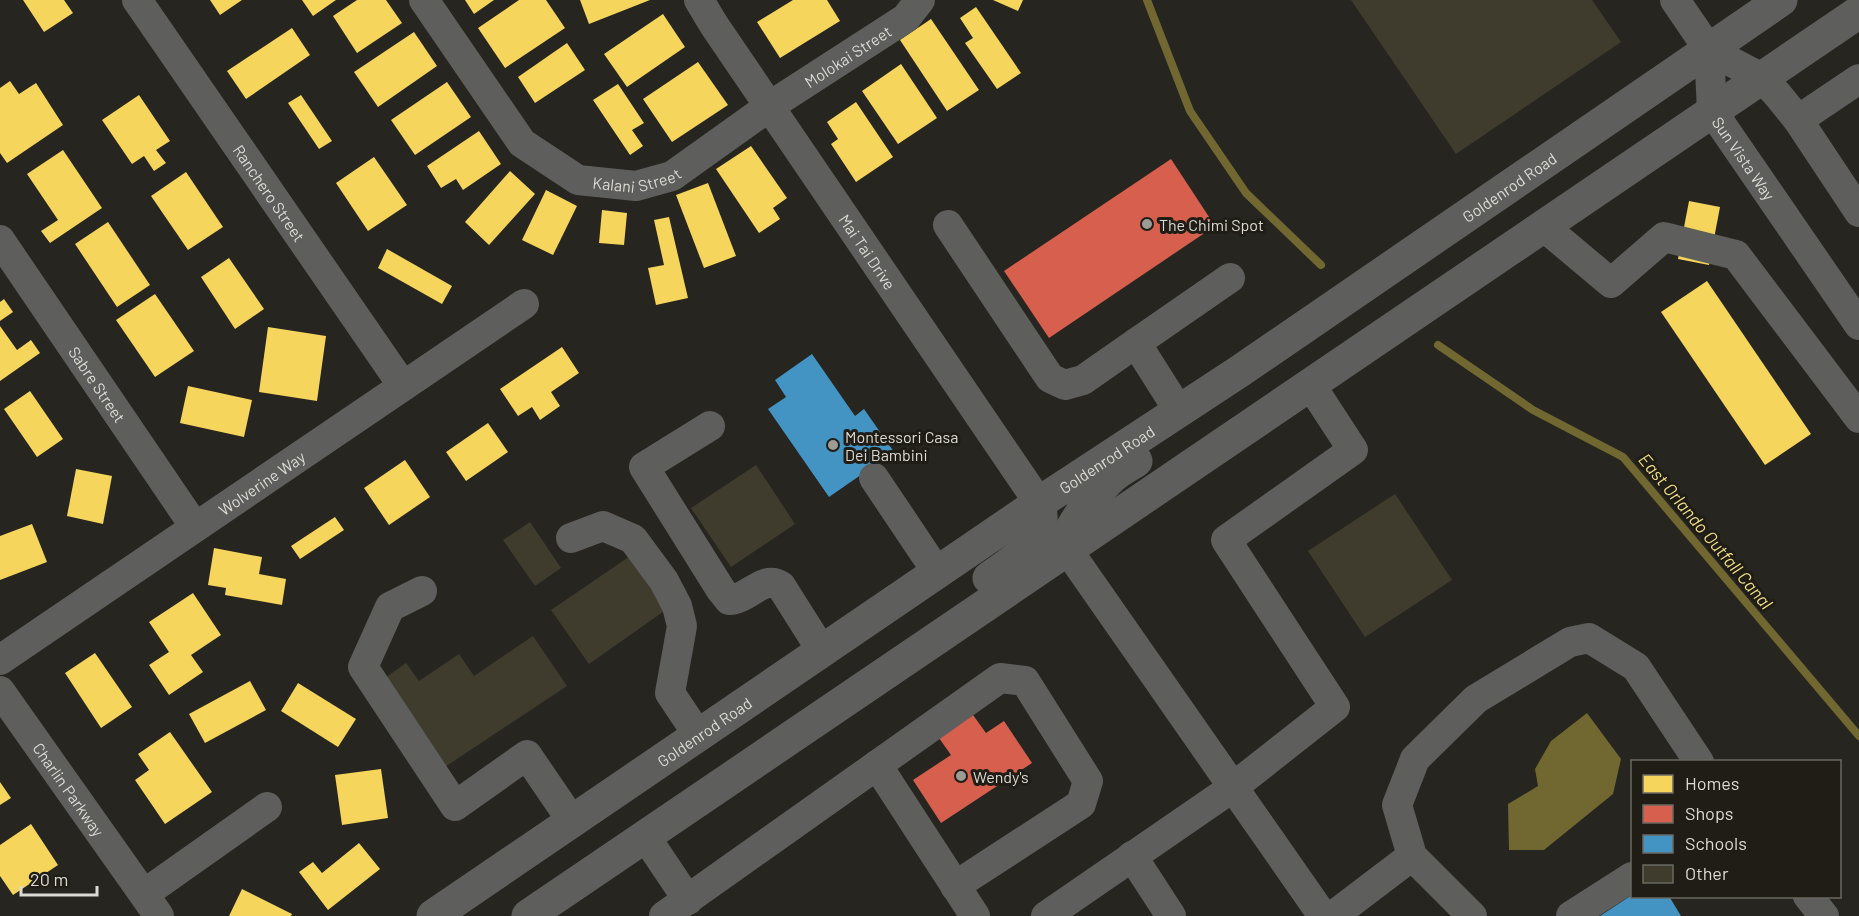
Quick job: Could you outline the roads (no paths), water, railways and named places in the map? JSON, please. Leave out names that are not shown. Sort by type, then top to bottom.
[{"type":"main road","name":"Goldenrod Road","points":[[433,916],[1039,503],[1240,371],[1782,0]]},
{"type":"main road","points":[[528,916],[1859,12]]},
{"type":"main road","points":[[1066,549],[1066,541],[1080,517],[1113,477],[1230,395],[1239,386],[1240,371]]},
{"type":"main road","points":[[850,697],[856,672],[863,662],[1014,562],[1031,543],[1041,522],[1039,503]]},
{"type":"street","name":"Ranchero Street","points":[[137,0],[403,386]]},
{"type":"street","name":"Kalani Street","points":[[424,0],[522,143],[578,180],[636,186],[672,176],[770,106]]},
{"type":"street","name":"Mai Tai Drive","points":[[699,0],[1039,503]]},
{"type":"street","name":"Molokai Street","points":[[770,106],[906,18],[920,0]]},
{"type":"street","points":[[1675,0],[1709,50],[1762,78],[1798,120],[1859,212]]},
{"type":"street","name":"Sun Vista Way","points":[[1709,50],[1712,111],[1859,325]]},
{"type":"street","points":[[1798,120],[1859,80]]},
{"type":"street","points":[[948,225],[1050,378],[1065,385],[1083,380],[1230,278]]},
{"type":"street","points":[[1543,226],[1611,283],[1664,237],[1736,255],[1859,418]]},
{"type":"street","name":"Sabre Street","points":[[0,240],[195,527]]},
{"type":"street","name":"Wolverine Way","points":[[0,660],[524,304]]},
{"type":"street","points":[[1136,343],[1179,411]]},
{"type":"street","points":[[1046,916],[1232,788],[1335,707],[1226,540],[1353,450],[1310,384]]},
{"type":"street","points":[[710,426],[644,467],[729,600],[741,598],[768,581],[775,581],[781,586],[822,651]]},
{"type":"street","points":[[874,478],[937,572]]},
{"type":"street","points":[[571,538],[603,526],[633,539],[664,581],[677,606],[682,626],[670,693],[698,735]]},
{"type":"street","points":[[1066,549],[1323,916]]},
{"type":"street","points":[[422,591],[390,607],[363,667],[369,677],[454,806],[527,755],[572,821]]},
{"type":"street","points":[[1472,916],[1412,856],[1397,805],[1414,759],[1476,699],[1570,642],[1589,638],[1636,667],[1697,760]]},
{"type":"street","points":[[645,836],[676,908],[1000,678],[1025,681],[1088,781],[1081,804],[955,886]]},
{"type":"street","name":"Charlin Parkway","points":[[0,691],[152,905]]},
{"type":"street","points":[[880,763],[975,916]]},
{"type":"street","points":[[152,905],[267,807]]},
{"type":"street","points":[[1132,856],[1171,916]]},
{"type":"street","points":[[1333,916],[1412,856]]},
{"type":"street","points":[[1571,916],[1631,878]]},
{"type":"street","points":[[1809,898],[1824,916]]},
{"type":"waterway","name":"East Orlando Outfall Canal","points":[[1147,0],[1190,111],[1246,193],[1321,265]]},
{"type":"waterway","name":"East Orlando Outfall Canal","points":[[1438,345],[1533,410],[1623,457],[1859,736]]},
{"type":"place","name":"The Chimi Spot","points":[[1147,224]]},
{"type":"place","name":"Montessori Casa Dei Bambini","points":[[833,445]]},
{"type":"place","name":"Wendy's","points":[[961,776]]}]
